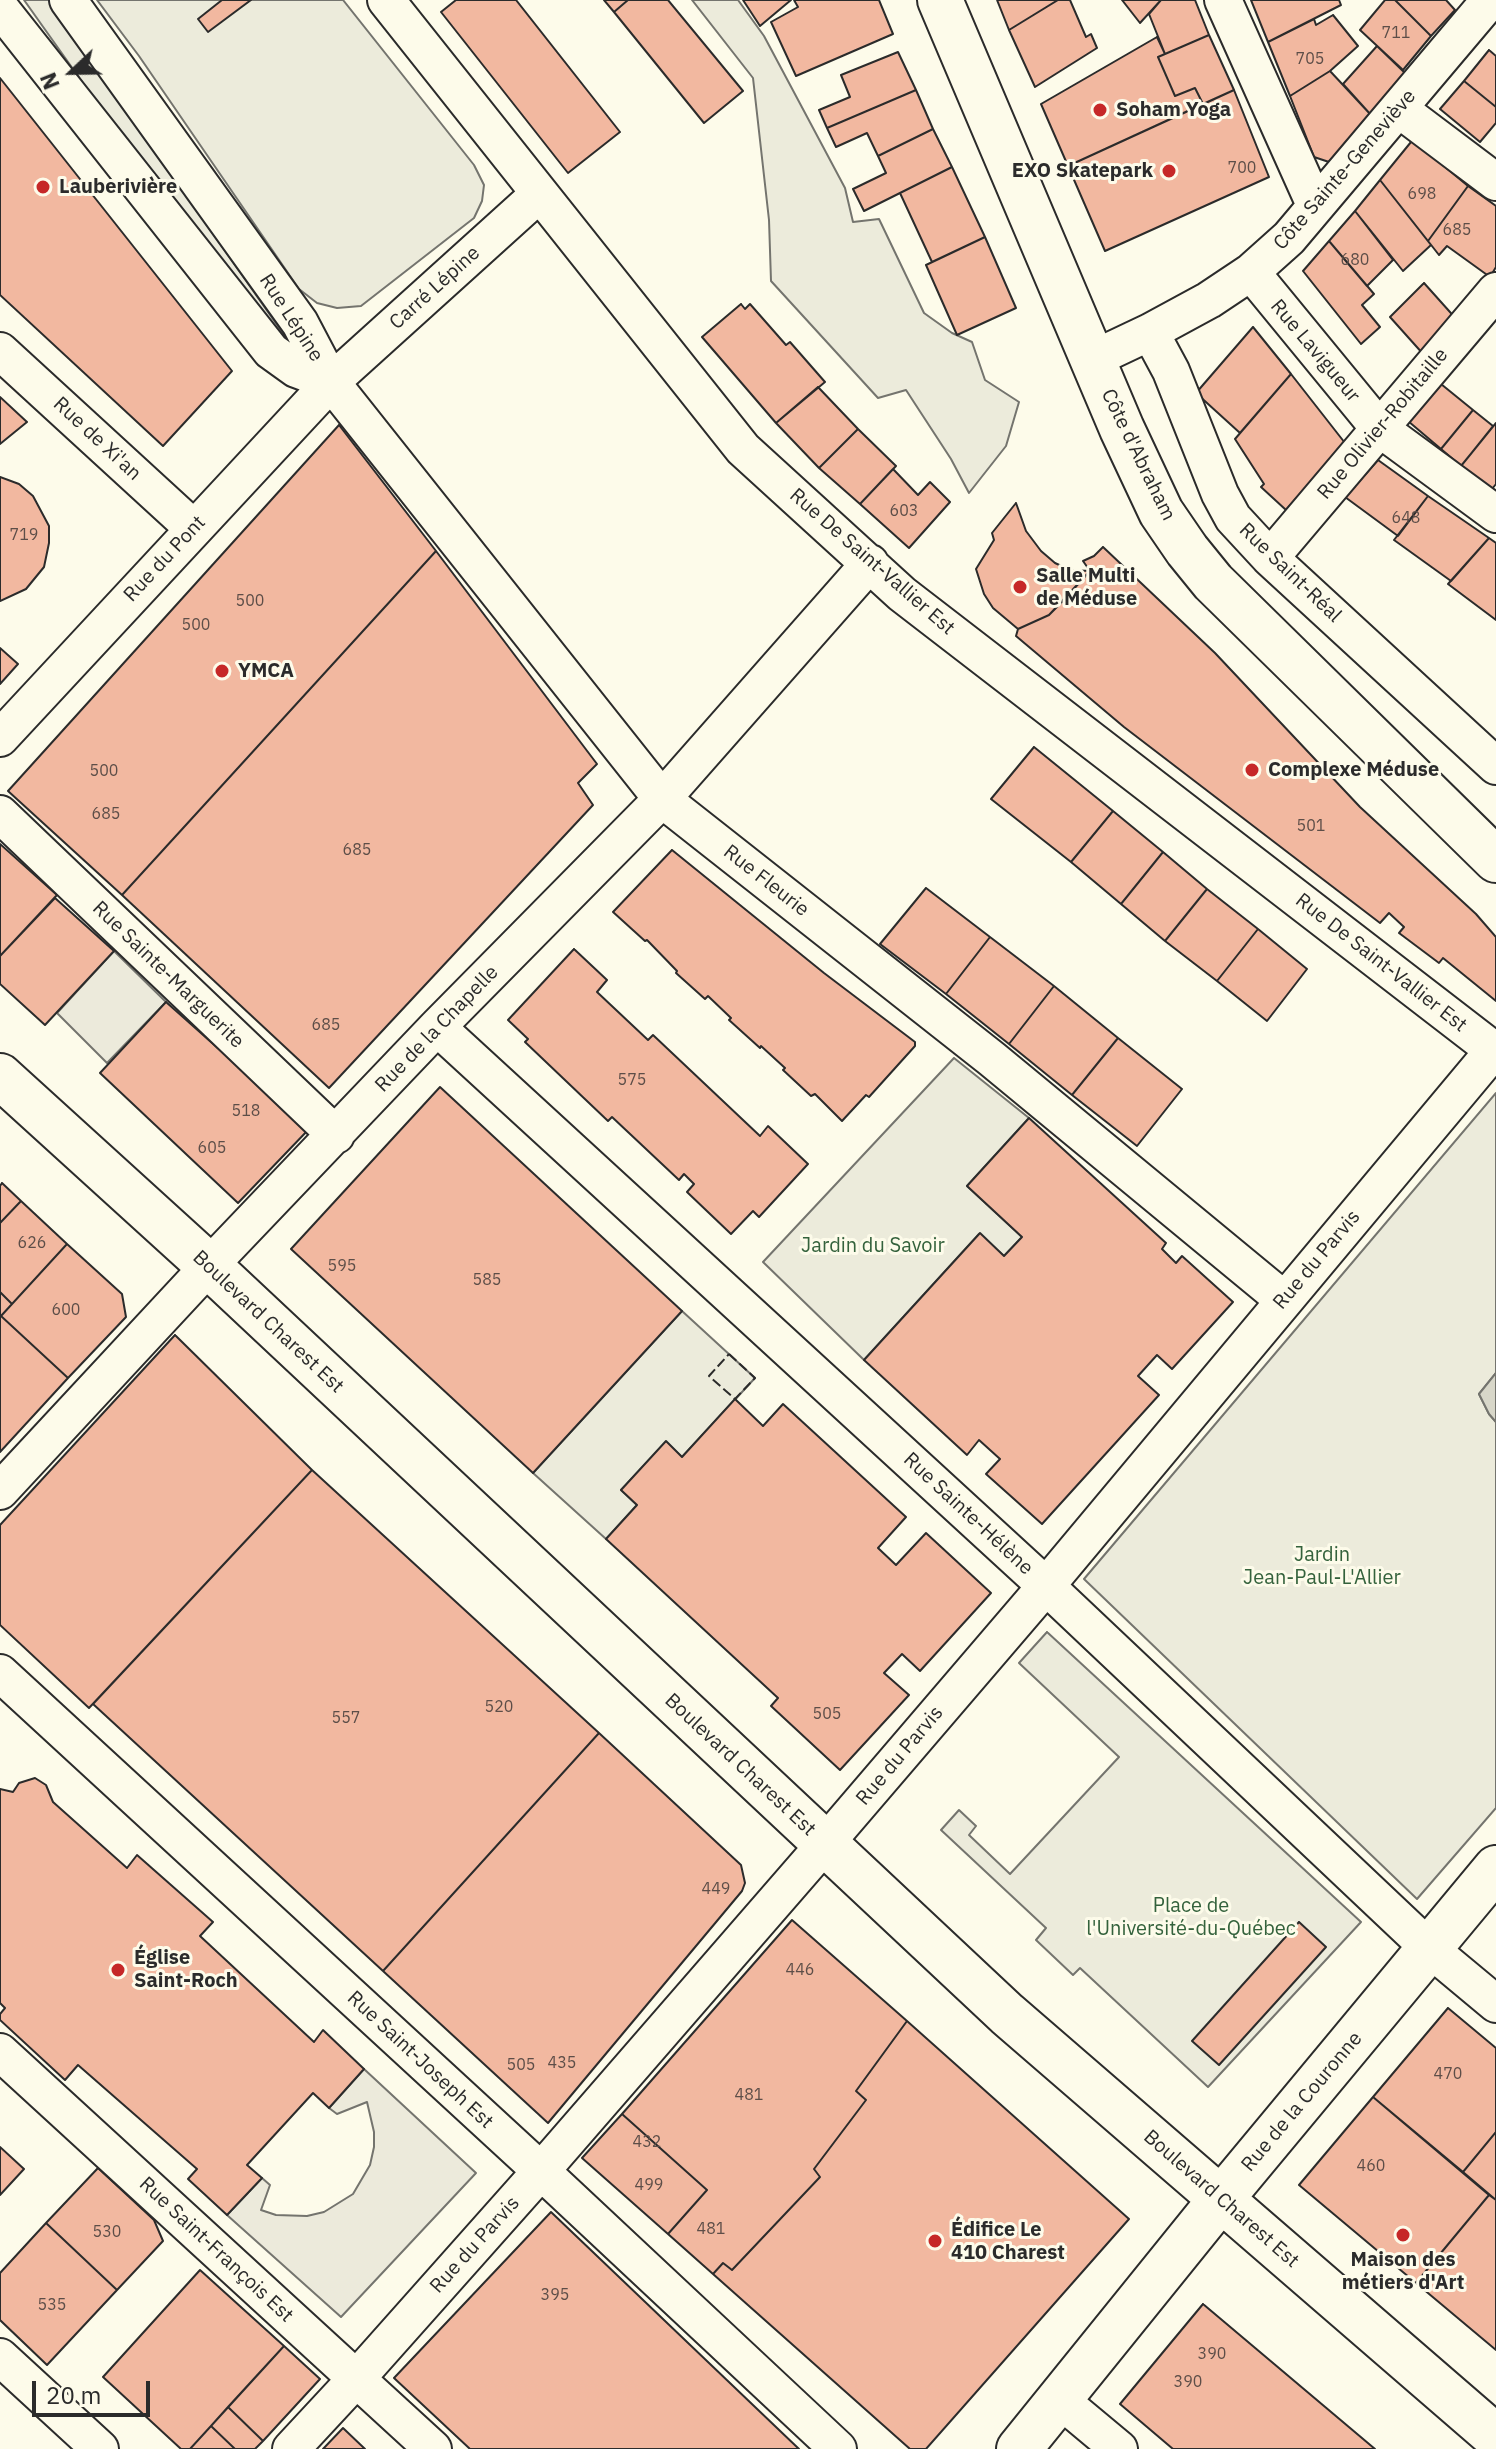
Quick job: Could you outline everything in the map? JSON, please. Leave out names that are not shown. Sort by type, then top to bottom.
[{"type":"main road","name":"Côte d'Abraham","points":[[940,0],[1151,491],[1187,550],[1232,602],[1496,860]]},
{"type":"main road","name":"Boulevard Charest Est","points":[[0,1076],[209,1266],[1007,2014],[1496,2437]]},
{"type":"main road","name":"Rue de la Couronne","points":[[1019,2449],[1221,2199],[1496,1868]]},
{"type":"street","name":"Rue Lépine","points":[[68,0],[300,323],[331,382]]},
{"type":"street","name":"Rue De Saint-Vallier Est","points":[[386,0],[743,449],[902,594],[1495,1051]]},
{"type":"street","points":[[1223,0],[1315,205]]},
{"type":"street","name":"Côte Sainte-Geneviève","points":[[1093,359],[1209,300],[1251,272],[1289,238],[1490,0]]},
{"type":"street","name":"Rue Lépine","points":[[0,8],[271,351],[296,369],[331,382]]},
{"type":"street","points":[[1399,109],[1496,182]]},
{"type":"street","name":"Carré Lépine","points":[[331,382],[539,194]]},
{"type":"street","name":"Rue Lavigueur","points":[[1251,272],[1379,428],[1496,514]]},
{"type":"street","name":"Rue Olivier-Robitaille","points":[[1270,558],[1496,291]]},
{"type":"street","name":"Rue Saint-Réal","points":[[1150,332],[1171,371],[1220,494],[1233,518],[1270,558],[1496,766]]},
{"type":"street","name":"Rue de Xi'an","points":[[0,351],[193,528]]},
{"type":"street","name":"Rue du Pont","points":[[0,738],[331,382]]},
{"type":"street","name":"Rue Fleurie","points":[[331,382],[662,799],[992,1059],[1284,1300]]},
{"type":"street","name":"Rue de la Chapelle","points":[[0,1491],[437,1027],[662,799],[870,563]]},
{"type":"street","name":"Rue Sainte-Marguerite","points":[[0,814],[336,1135]]},
{"type":"street","name":"Rue Sainte-Hélène","points":[[437,1027],[1046,1586],[1430,1949],[1496,2004]]},
{"type":"street","name":"Rue du Parvis","points":[[291,2449],[541,2171],[825,1844],[1495,1051]]},
{"type":"street","name":"Rue Saint-Joseph Est","points":[[0,1673],[838,2449]]},
{"type":"street","name":"Rue Saint-François Est","points":[[0,2052],[433,2449]]},
{"type":"street","points":[[0,2357],[100,2449]]},
{"type":"street","points":[[1059,2399],[1119,2449]]},
{"type":"green space","points":[[24,0],[49,0],[289,342],[283,346],[100,107]]},
{"type":"green space","points":[[97,0],[343,0],[474,165],[484,185],[482,201],[474,218],[361,306],[337,308],[317,303],[299,289]]},
{"type":"green space","points":[[692,0],[738,0],[764,36],[845,188],[853,222],[879,219],[924,313],[952,333],[972,342],[985,380],[1019,402],[1006,446],[969,493],[906,390],[878,398],[771,281],[769,220],[753,78]]},
{"type":"green space","name":"Jardin du Savoir","points":[[954,1058],[1029,1118],[967,1186],[1022,1237],[1004,1256],[979,1234],[864,1360],[763,1262]]},
{"type":"green space","name":"Jardin Jean-Paul-L'Allier","points":[[1496,1093],[1496,1373],[1479,1394],[1496,1422],[1496,1808],[1417,1899],[1084,1579]]},
{"type":"green space","points":[[682,1311],[755,1378],[682,1457],[666,1442],[621,1490],[637,1505],[606,1539],[533,1473]]},
{"type":"green space","name":"Place de l'Université-du-Québec","points":[[1047,1632],[1361,1922],[1208,2087],[1080,1968],[1073,1975],[1036,1940],[1046,1928],[941,1830],[959,1810],[976,1826],[969,1835],[1010,1874],[1119,1757],[1019,1663]]},
{"type":"shaded area","points":[[114,951],[166,1002],[107,1063],[57,1013]]},
{"type":"shaded area","points":[[1496,1373],[1496,1422],[1479,1394]]},
{"type":"shaded area","points":[[364,2069],[476,2173],[341,2317],[227,2215],[262,2178],[270,2185],[261,2210],[276,2215],[307,2216],[324,2212],[353,2194],[370,2165],[374,2147],[367,2102],[337,2114],[329,2108]]},
{"type":"building","points":[[222,0],[251,0],[208,32],[198,19]]},
{"type":"building","points":[[456,0],[516,0],[620,132],[568,173],[441,12]]},
{"type":"building","points":[[604,0],[628,0],[614,12]]},
{"type":"building","points":[[628,0],[668,0],[743,91],[704,123],[614,12]]},
{"type":"building","points":[[743,0],[791,0],[760,26]]},
{"type":"building","points":[[794,0],[879,0],[893,34],[796,76],[771,22],[798,7]]},
{"type":"building","points":[[997,0],[1058,0],[1009,30]]},
{"type":"building","points":[[1058,0],[1070,0],[1086,37],[1091,34],[1097,48],[1035,87],[1009,30]]},
{"type":"building","points":[[1122,0],[1161,0],[1140,23]]},
{"type":"building","points":[[1161,0],[1195,0],[1209,35],[1165,54],[1149,14]]},
{"type":"building","points":[[1251,0],[1339,0],[1341,5],[1268,42]]},
{"type":"building","points":[[1385,0],[1395,0],[1431,36],[1403,70],[1360,30]]},
{"type":"building","points":[[1395,0],[1446,0],[1455,10],[1431,36]]},
{"type":"building","points":[[1333,15],[1358,46],[1330,71],[1290,96],[1268,42],[1314,19],[1316,25]]},
{"type":"building","points":[[1209,35],[1234,90],[1203,104],[1195,88],[1175,96],[1158,57]]},
{"type":"building","points":[[1157,37],[1165,54],[1158,57],[1175,96],[1195,88],[1203,104],[1068,166],[1041,104]]},
{"type":"building","points":[[1377,46],[1405,73],[1371,115],[1343,84]]},
{"type":"building","points":[[1489,50],[1496,56],[1496,107],[1464,81]]},
{"type":"building","points":[[898,52],[916,90],[827,128],[819,110],[850,97],[841,75]]},
{"type":"building","points":[[1330,71],[1371,115],[1329,162],[1314,157],[1290,96]]},
{"type":"building","name":"Lauberivière","points":[[0,78],[232,371],[163,446],[0,295]]},
{"type":"building","points":[[1464,81],[1496,107],[1496,123],[1480,142],[1440,109]]},
{"type":"building","points":[[916,90],[933,129],[878,156],[867,133],[836,147],[827,128]]},
{"type":"building","name":"EXO Skatepark","points":[[1234,90],[1269,177],[1105,251],[1068,166]]},
{"type":"building","points":[[933,129],[952,167],[864,211],[853,189],[886,173],[878,156]]},
{"type":"building","points":[[1411,142],[1415,142],[1468,186],[1428,241],[1380,180]]},
{"type":"building","points":[[952,167],[985,237],[932,262],[900,193]]},
{"type":"building","points":[[1380,180],[1431,245],[1403,271],[1355,211]]},
{"type":"building","points":[[1468,186],[1496,206],[1496,267],[1490,277],[1447,246],[1439,255],[1428,241]]},
{"type":"building","points":[[1355,211],[1393,260],[1367,286],[1329,241]]},
{"type":"building","points":[[985,237],[1016,308],[957,335],[926,265]]},
{"type":"building","points":[[1329,241],[1374,294],[1362,305],[1380,327],[1361,344],[1303,271]]},
{"type":"building","points":[[1424,283],[1458,321],[1424,355],[1390,317]]},
{"type":"building","points":[[741,304],[745,309],[750,304],[786,345],[790,342],[825,382],[776,423],[702,337]]},
{"type":"building","points":[[1253,327],[1291,374],[1240,433],[1196,393]]},
{"type":"building","points":[[1291,374],[1345,443],[1286,510],[1261,487],[1264,484],[1235,439]]},
{"type":"building","points":[[1441,384],[1473,410],[1441,449],[1408,421]]},
{"type":"building","points":[[818,387],[858,429],[819,468],[776,423]]},
{"type":"building","points":[[0,397],[27,422],[0,444]]},
{"type":"building","points":[[1473,410],[1493,426],[1461,466],[1441,449]]},
{"type":"building","points":[[1496,423],[1496,484],[1492,489],[1461,466]]},
{"type":"building","name":"YMCA","points":[[339,425],[436,551],[122,895],[8,791]]},
{"type":"building","points":[[858,429],[896,466],[860,504],[819,468]]},
{"type":"building","points":[[1378,460],[1428,496],[1398,536],[1345,497]]},
{"type":"building","points":[[893,469],[918,495],[930,482],[950,502],[909,548],[860,504]]},
{"type":"building","points":[[0,477],[19,484],[33,496],[49,526],[49,543],[44,567],[26,589],[0,601]]},
{"type":"building","points":[[1428,496],[1489,538],[1451,581],[1394,540]]},
{"type":"building","points":[[1016,503],[1026,531],[1041,551],[1070,570],[1090,571],[1049,615],[1018,629],[993,608],[984,594],[976,569],[994,540],[992,533]]},
{"type":"building","points":[[1489,538],[1496,543],[1496,620],[1448,584]]},
{"type":"building","name":"Complexe Méduse","points":[[1103,547],[1215,653],[1360,807],[1476,914],[1496,937],[1496,1001],[1443,958],[1439,963],[1399,933],[1404,927],[1389,913],[1380,923],[1124,727],[1016,636],[1018,629],[1049,615],[1062,602],[1090,571],[1083,561]]},
{"type":"building","points":[[436,551],[597,764],[578,783],[593,805],[329,1088],[122,895]]},
{"type":"building","points":[[0,648],[18,664],[0,684]]},
{"type":"building","points":[[1034,747],[1113,811],[1071,862],[991,799]]},
{"type":"building","points":[[1113,811],[1163,852],[1121,904],[1071,862]]},
{"type":"building","points":[[0,844],[57,895],[0,956]]},
{"type":"building","points":[[672,850],[915,1042],[915,1046],[869,1097],[866,1095],[842,1121],[729,1020],[731,1018],[708,996],[705,999],[676,973],[647,940],[613,912]]},
{"type":"building","points":[[1163,852],[1207,889],[1165,941],[1121,904]]},
{"type":"building","points":[[926,888],[990,937],[946,994],[880,944]]},
{"type":"building","points":[[1207,889],[1258,929],[1217,981],[1165,941]]},
{"type":"building","points":[[55,898],[114,951],[45,1025],[0,984],[0,956]]},
{"type":"building","points":[[1258,929],[1307,969],[1267,1021],[1217,981]]},
{"type":"building","points":[[990,937],[1054,986],[1009,1044],[946,994]]},
{"type":"building","points":[[574,949],[607,980],[597,992],[648,1040],[653,1035],[760,1136],[768,1126],[808,1164],[759,1217],[753,1211],[731,1234],[687,1192],[694,1184],[684,1174],[679,1180],[612,1117],[608,1121],[525,1042],[528,1039],[508,1020]]},
{"type":"building","points":[[1054,986],[1118,1038],[1072,1095],[1009,1044]]},
{"type":"building","points":[[166,1002],[309,1129],[238,1203],[100,1073]]},
{"type":"building","points":[[1118,1038],[1182,1089],[1137,1146],[1072,1095]]},
{"type":"building","points":[[440,1087],[682,1311],[533,1473],[291,1249]]},
{"type":"building","points":[[1029,1118],[1166,1243],[1162,1249],[1176,1263],[1182,1256],[1233,1302],[1172,1369],[1157,1355],[1138,1376],[1159,1395],[1042,1524],[986,1474],[1000,1459],[979,1440],[967,1455],[864,1360],[980,1233],[1004,1256],[1022,1237],[967,1186]]},
{"type":"building","points":[[2,1183],[21,1201],[0,1223],[0,1186]]},
{"type":"building","points":[[21,1201],[67,1244],[12,1304],[0,1292],[0,1223]]},
{"type":"building","points":[[67,1244],[122,1294],[126,1317],[68,1378],[1,1316]]},
{"type":"building","points":[[0,1292],[12,1304],[0,1317]]},
{"type":"building","points":[[0,1317],[68,1378],[0,1452]]},
{"type":"building","points":[[175,1335],[312,1470],[89,1708],[0,1625],[0,1525]]},
{"type":"building","points":[[735,1399],[763,1426],[783,1404],[906,1517],[878,1548],[896,1565],[926,1533],[991,1593],[920,1671],[902,1654],[884,1673],[909,1695],[840,1770],[771,1706],[778,1698],[606,1539],[637,1505],[621,1490],[666,1441],[682,1457]]},
{"type":"building","points":[[312,1470],[599,1733],[383,1971],[93,1704]]},
{"type":"building","points":[[599,1733],[741,1865],[745,1883],[742,1891],[548,2123],[383,1971]]},
{"type":"building","name":"Église Saint-Roch","points":[[35,1778],[46,1785],[53,1802],[127,1868],[137,1855],[213,1922],[200,1936],[314,2042],[323,2030],[364,2069],[329,2108],[313,2093],[247,2165],[262,2178],[227,2215],[188,2179],[197,2169],[78,2065],[65,2080],[0,2020],[5,2008],[0,2003],[0,1789],[13,1792],[19,1783]]},
{"type":"building","points":[[792,1920],[907,2021],[856,2091],[866,2100],[814,2169],[820,2177],[732,2270],[723,2263],[713,2274],[668,2234],[707,2190],[622,2114]]},
{"type":"building","points":[[1299,1922],[1326,1947],[1219,2065],[1192,2041]]},
{"type":"building","points":[[1448,2008],[1496,2048],[1496,2132],[1463,2172],[1373,2097]]},
{"type":"building","name":"Édifice Le 410 Charest","points":[[907,2021],[1129,2219],[926,2449],[910,2449],[713,2274],[723,2263],[732,2270],[820,2177],[814,2169],[866,2100],[856,2091]]},
{"type":"building","points":[[1373,2097],[1489,2195],[1416,2283],[1299,2185]]},
{"type":"building","points":[[622,2114],[707,2190],[668,2234],[582,2158]]},
{"type":"building","points":[[1496,2132],[1496,2200],[1463,2172]]},
{"type":"building","points":[[0,2147],[24,2169],[0,2195]]},
{"type":"building","points":[[98,2168],[154,2220],[163,2241],[117,2290],[46,2223]]},
{"type":"building","points":[[1489,2195],[1496,2200],[1496,2350],[1416,2283]]},
{"type":"building","points":[[551,2212],[799,2449],[470,2449],[394,2378]]},
{"type":"building","points":[[46,2223],[117,2290],[47,2365],[0,2320],[0,2273]]},
{"type":"building","points":[[200,2270],[284,2346],[190,2449],[181,2449],[103,2377]]},
{"type":"building","points":[[1203,2304],[1375,2449],[1173,2449],[1120,2404]]},
{"type":"building","points":[[284,2346],[320,2379],[263,2441],[228,2407]]},
{"type":"building","points":[[228,2407],[263,2441],[255,2449],[235,2449],[211,2426]]},
{"type":"building","points":[[211,2426],[235,2449],[190,2449]]},
{"type":"building","points":[[343,2428],[365,2449],[323,2449]]},
{"type":"fence","points":[[729,1354],[755,1378],[735,1399],[709,1376],[729,1354]]},
{"type":"place","name":"Soham Yoga","points":[[1100,110]]},
{"type":"place","name":"EXO Skatepark","points":[[1169,171]]},
{"type":"place","name":"Lauberivière","points":[[43,187]]},
{"type":"place","name":"Salle Multi de Méduse","points":[[1020,587]]},
{"type":"place","name":"YMCA","points":[[222,671]]},
{"type":"place","name":"Complexe Méduse","points":[[1252,770]]},
{"type":"place","name":"Église Saint-Roch","points":[[118,1970]]},
{"type":"place","name":"Maison des métiers d'Art","points":[[1403,2235]]},
{"type":"place","name":"Édifice Le 410 Charest","points":[[935,2241]]}]
